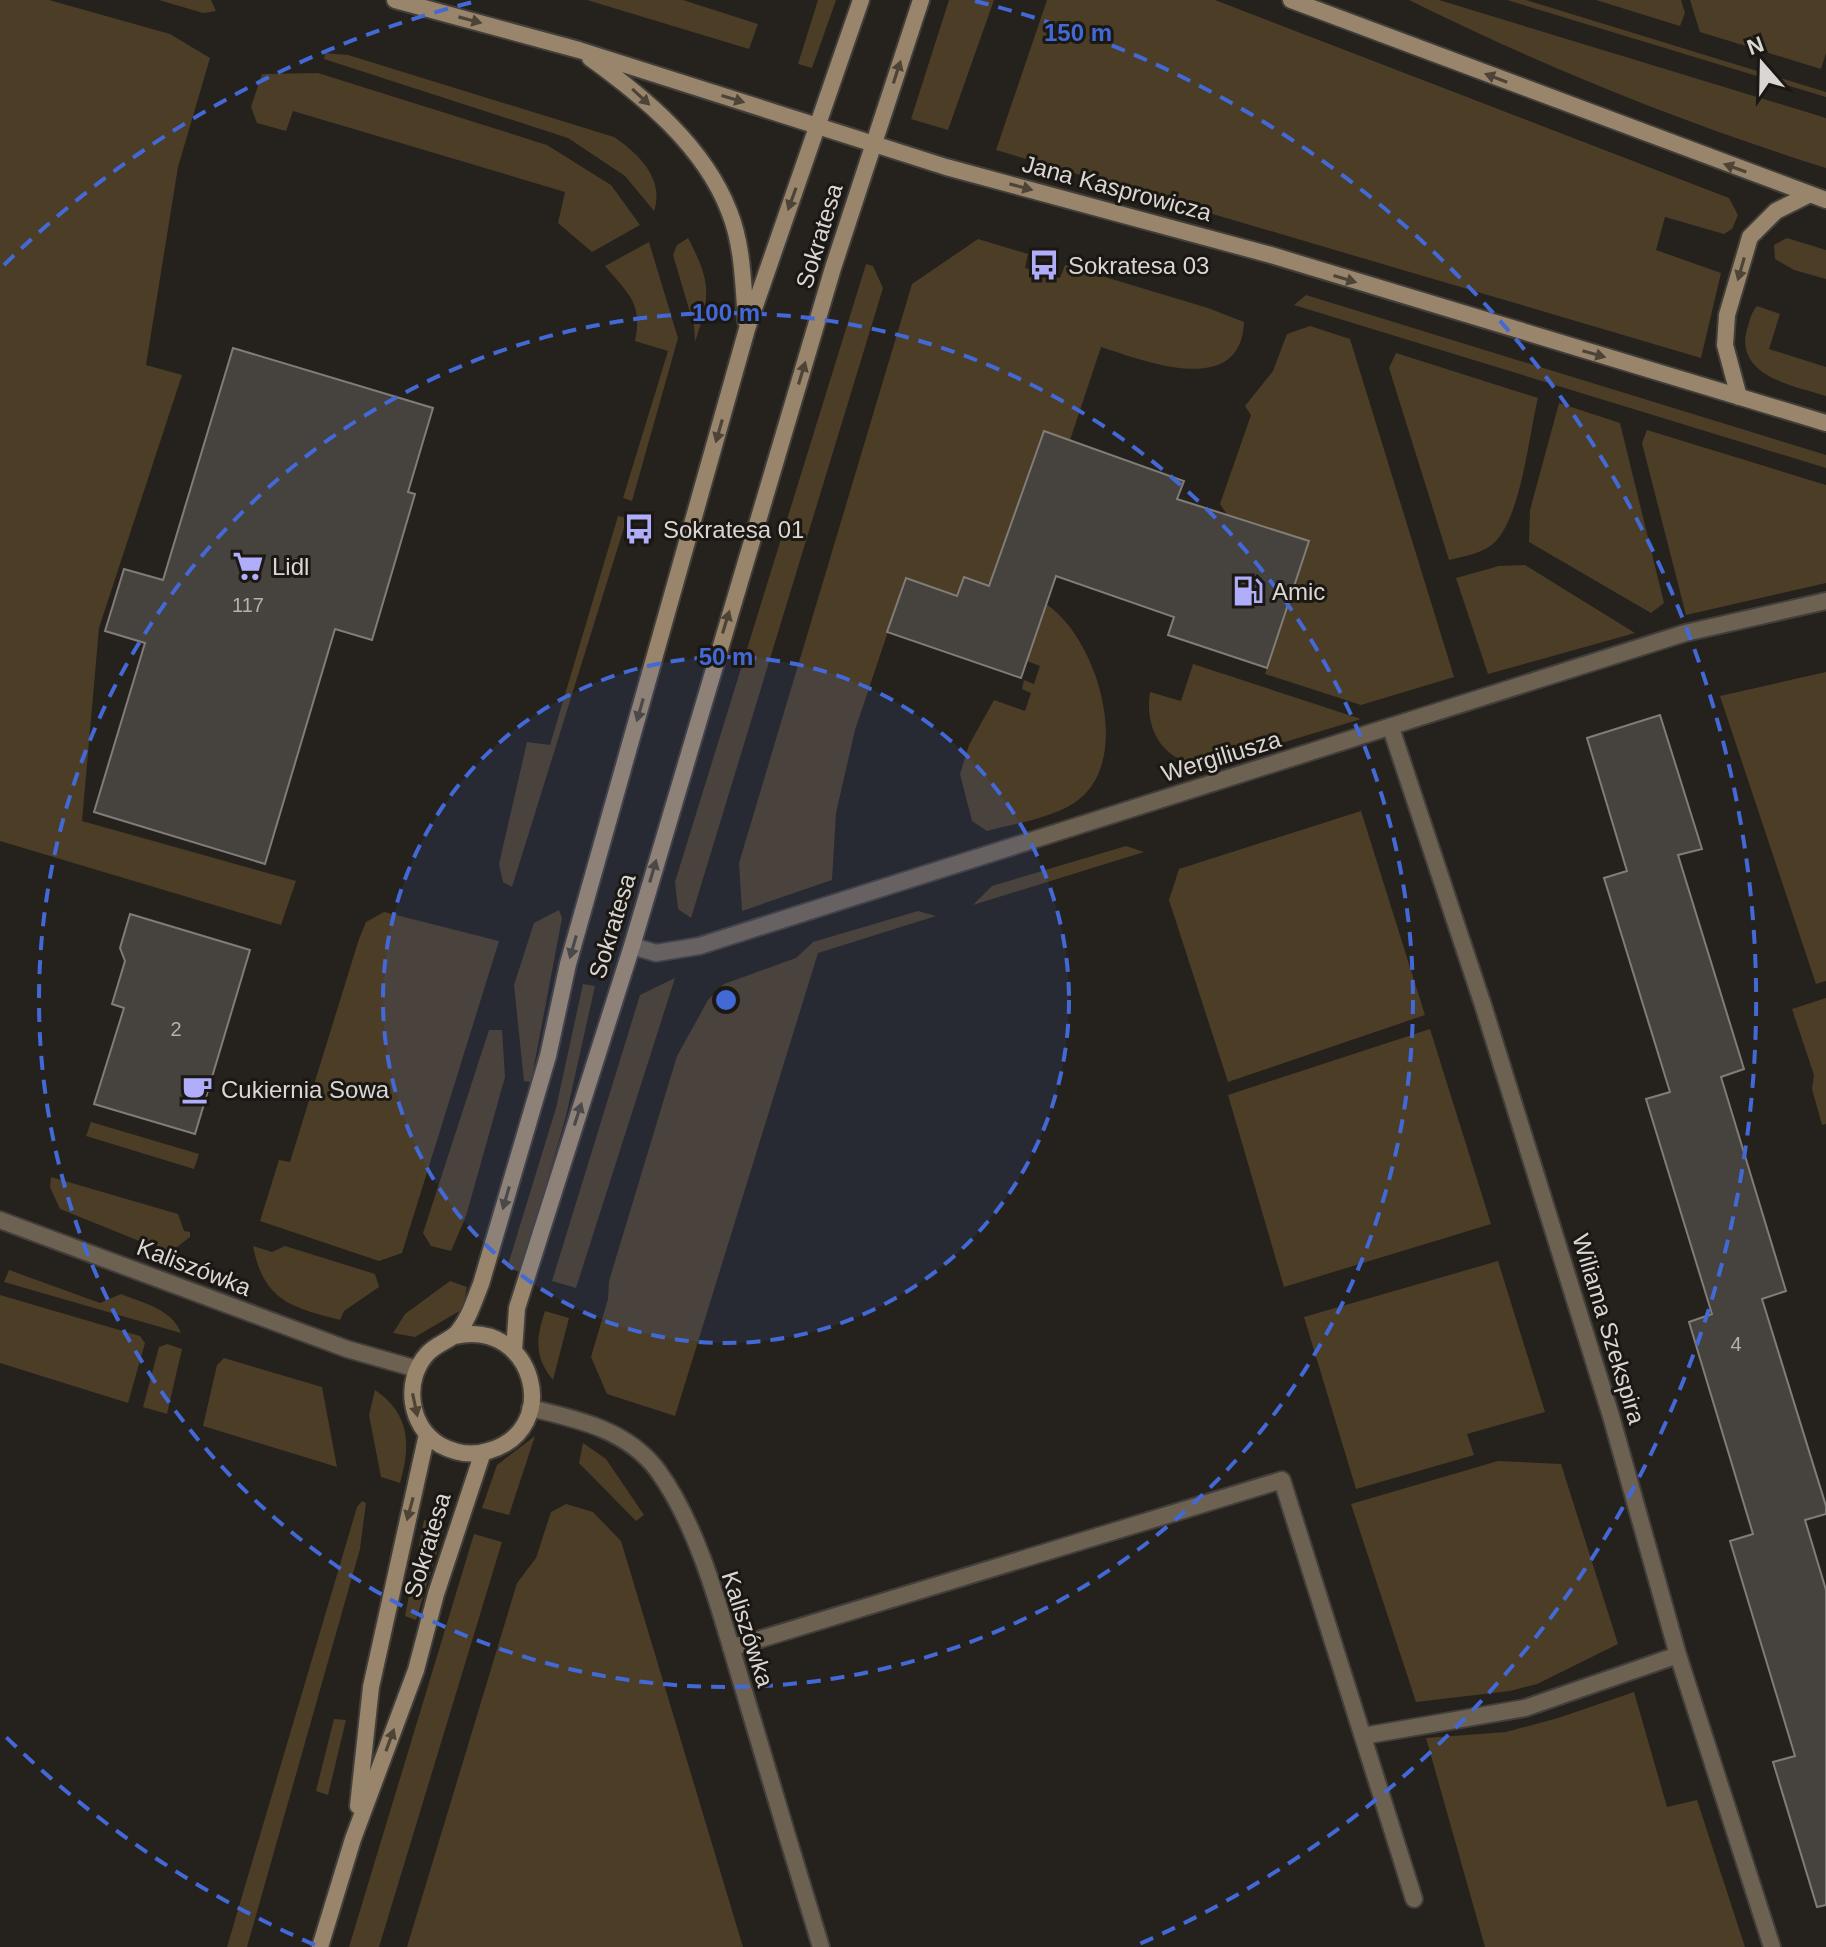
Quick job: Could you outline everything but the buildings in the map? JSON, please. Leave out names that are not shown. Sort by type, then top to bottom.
[{"type":"street","name":"Jana Kasprowicza","points":[[395,0],[579,50],[873,144],[1271,255],[1826,423]]},
{"type":"street","name":"Sokratesa","points":[[417,1369],[434,1347],[455,1336],[468,1318],[481,1284],[544,1071],[568,964],[747,329],[861,0]]},
{"type":"street","name":"Sokratesa","points":[[530,1408],[531,1380],[514,1351],[517,1308],[632,946],[720,643],[873,144],[921,0]]},
{"type":"street","points":[[1291,0],[1826,200]]},
{"type":"street","points":[[579,50],[639,93],[709,174],[729,210],[736,234],[747,329]]},
{"type":"street","points":[[1739,397],[1725,345],[1727,315],[1750,237],[1776,211],[1808,195]]},
{"type":"street","name":"Wergiliusza","points":[[632,946],[656,953],[699,946],[1685,633],[1826,601]]},
{"type":"street","name":"Wiliama Szekspira","points":[[1391,728],[1478,992],[1611,1416],[1678,1655],[1772,1947]]},
{"type":"street","name":"Kaliszówka","points":[[0,1220],[333,1344],[417,1369]]},
{"type":"street","points":[[455,1336],[492,1337],[514,1351]]},
{"type":"street","points":[[417,1369],[413,1405],[427,1434],[453,1450],[483,1452],[514,1436],[530,1408]]},
{"type":"street","name":"Kaliszówka","points":[[530,1408],[597,1426],[620,1437],[657,1470],[694,1541],[731,1648],[821,1947]]},
{"type":"street","name":"Sokratesa","points":[[353,1839],[371,1687],[427,1434]]},
{"type":"street","name":"Sokratesa","points":[[320,1947],[353,1839],[416,1670],[436,1594],[483,1452]]},
{"type":"street","points":[[731,1648],[1282,1480],[1414,1899]]},
{"type":"street","points":[[1363,1736],[1525,1708],[1678,1655]]},
{"type":"shaded area","points":[[0,0],[49,0],[170,34],[210,58],[178,167],[146,365],[182,375],[99,628],[82,821],[296,881],[281,925],[0,841]]},
{"type":"shaded area","points":[[159,0],[211,0],[216,11],[203,13]]},
{"type":"shaded area","points":[[587,0],[683,0],[758,24],[749,49]]},
{"type":"shaded area","points":[[818,0],[836,0],[812,68],[798,64]]},
{"type":"shaded area","points":[[949,0],[994,0],[948,130],[911,119]]},
{"type":"shaded area","points":[[1047,0],[1215,0],[1729,198],[1738,215],[1732,229],[1724,234],[1665,217],[1656,250],[1721,273],[1701,358],[996,150]]},
{"type":"shaded area","points":[[1409,0],[1439,0],[1826,118],[1826,168],[1614,92]]},
{"type":"shaded area","points":[[1507,0],[1526,0],[1826,92],[1826,97]]},
{"type":"shaded area","points":[[1596,0],[1681,0],[1685,13],[1680,26]]},
{"type":"shaded area","points":[[1690,0],[1826,0],[1826,53],[1821,69],[1700,32]]},
{"type":"shaded area","points":[[325,53],[348,55],[614,137],[640,159],[653,178],[656,188],[654,211],[625,176],[568,138],[324,59]]},
{"type":"shaded area","points":[[318,73],[547,145],[611,185],[640,225],[592,252],[558,223],[565,192],[293,111],[286,131],[257,123],[251,107],[262,74]]},
{"type":"shaded area","points":[[688,238],[701,266],[706,289],[704,312],[695,342],[694,326],[673,255],[677,245]]},
{"type":"shaded area","points":[[1787,238],[1826,250],[1826,279],[1794,270],[1775,259],[1774,245]]},
{"type":"shaded area","points":[[978,239],[1028,254],[1025,268],[1060,278],[1065,265],[1208,308],[1244,322],[1239,346],[1226,361],[1208,368],[1163,365],[1101,347],[1070,440],[1045,431],[1046,604],[1064,620],[1079,641],[1092,666],[1101,694],[1106,723],[1105,750],[1098,775],[1075,803],[1051,814],[987,831],[972,821],[960,774],[969,745],[994,700],[1025,711],[1031,693],[1022,689],[1024,680],[1034,684],[1040,666],[1027,661],[1038,627],[1000,590],[964,577],[957,596],[906,578],[855,730],[836,813],[832,880],[742,911],[739,863],[912,284]]},
{"type":"shaded area","points":[[649,242],[678,338],[632,501],[623,498],[668,351],[635,341],[637,317],[632,299],[605,266]]},
{"type":"shaded area","points":[[866,264],[873,266],[883,288],[691,918],[678,909],[675,882]]},
{"type":"shaded area","points":[[1306,295],[1826,455],[1826,468],[1294,305]]},
{"type":"shaded area","points":[[1757,306],[1780,314],[1769,349],[1826,367],[1826,396],[1784,383],[1758,368],[1749,358],[1745,345],[1747,329]]},
{"type":"shaded area","points":[[1310,326],[1350,339],[1454,677],[1361,705],[1265,674],[1309,542],[1228,516],[1220,504],[1251,415],[1245,406],[1273,371],[1287,334]]},
{"type":"shaded area","points":[[1396,353],[1538,398],[1518,495],[1504,530],[1491,546],[1449,560],[1389,368]]},
{"type":"shaded area","points":[[1559,403],[1620,423],[1664,603],[1651,613],[1529,542],[1530,510]]},
{"type":"shaded area","points":[[1647,430],[1826,485],[1826,583],[1686,615],[1642,443]]},
{"type":"shaded area","points":[[618,516],[627,518],[512,887],[503,882],[499,864],[527,742],[550,745]]},
{"type":"shaded area","points":[[1525,565],[1635,633],[1488,674],[1456,578],[1499,566]]},
{"type":"shaded area","points":[[1193,664],[1361,719],[1205,766],[1191,764],[1168,752],[1160,742],[1150,720],[1149,706],[1150,692],[1181,701]]},
{"type":"shaded area","points":[[1826,672],[1826,981],[1816,984],[1720,696]]},
{"type":"shaded area","points":[[1361,811],[1425,1015],[1228,1082],[1169,900],[1179,869]]},
{"type":"shaded area","points":[[1126,846],[1144,852],[973,905],[992,886]]},
{"type":"shaded area","points":[[559,910],[562,918],[531,1082],[524,1081],[514,985],[534,923]]},
{"type":"shaded area","points":[[918,911],[936,916],[818,953],[675,1416],[607,1394],[591,1357],[608,1299],[609,1281],[677,1056],[708,1000],[724,984],[796,958],[813,942]]},
{"type":"shaded area","points":[[384,912],[499,941],[402,1253],[379,1261],[260,1221],[279,1160],[290,1162],[359,939],[366,922]]},
{"type":"shaded area","points":[[675,978],[576,1288],[552,1281],[640,995]]},
{"type":"shaded area","points":[[583,984],[595,986],[566,1116],[521,1272],[507,1268],[556,1108]]},
{"type":"shaded area","points":[[1826,998],[1826,1124],[1822,1125],[1812,1089],[1814,1075],[1792,1009]]},
{"type":"shaded area","points":[[1430,1029],[1491,1224],[1284,1287],[1228,1095]]},
{"type":"shaded area","points":[[489,1030],[502,1030],[505,1077],[466,1216],[451,1251],[431,1246],[423,1233]]},
{"type":"shaded area","points":[[91,1122],[199,1154],[194,1169],[86,1136]]},
{"type":"shaded area","points":[[51,1177],[178,1214],[184,1231],[190,1232],[190,1237],[177,1247],[164,1251],[60,1209],[50,1187]]},
{"type":"shaded area","points":[[253,1246],[272,1252],[285,1246],[375,1274],[379,1287],[344,1311],[340,1320],[308,1311],[294,1306],[273,1291],[264,1279]]},
{"type":"shaded area","points":[[1498,1261],[1545,1412],[1467,1434],[1474,1455],[1356,1489],[1304,1317]]},
{"type":"shaded area","points":[[9,1270],[100,1303],[121,1294],[164,1312],[181,1333],[4,1282]]},
{"type":"shaded area","points":[[450,1281],[467,1287],[463,1309],[415,1337],[393,1333],[405,1314]]},
{"type":"shaded area","points":[[0,1295],[140,1336],[145,1343],[128,1403],[0,1363]]},
{"type":"shaded area","points":[[545,1311],[569,1318],[553,1380],[542,1363],[538,1347]]},
{"type":"shaded area","points":[[167,1344],[182,1349],[167,1414],[143,1407],[159,1347]]},
{"type":"shaded area","points":[[224,1358],[322,1387],[337,1467],[203,1426],[217,1365]]},
{"type":"shaded area","points":[[375,1390],[395,1409],[405,1431],[406,1456],[400,1483],[381,1477],[369,1415]]},
{"type":"shaded area","points":[[535,1436],[509,1515],[482,1508],[497,1465]]},
{"type":"shaded area","points":[[583,1443],[606,1459],[644,1515],[636,1521],[579,1463]]},
{"type":"shaded area","points":[[1498,1461],[1561,1464],[1618,1644],[1537,1684],[1510,1691],[1416,1702],[1351,1504]]},
{"type":"shaded area","points":[[362,1501],[366,1503],[360,1549],[247,1947],[227,1947],[357,1507]]},
{"type":"shaded area","points":[[566,1504],[593,1512],[621,1541],[743,1947],[407,1947],[517,1583],[536,1558],[551,1512]]},
{"type":"shaded area","points":[[424,1520],[445,1526],[416,1620],[405,1616]]},
{"type":"shaded area","points":[[474,1534],[502,1542],[379,1947],[349,1947]]},
{"type":"shaded area","points":[[1634,1692],[1667,1807],[1697,1800],[1745,1947],[1485,1947],[1426,1738],[1506,1732]]},
{"type":"shaded area","points":[[334,1719],[346,1720],[328,1795],[316,1791]]},
{"type":"place","name":"Sokratesa 03","points":[[1044,265]]},
{"type":"place","name":"Sokratesa 01","points":[[639,529]]},
{"type":"place","name":"Lidl","points":[[248,566]]},
{"type":"place","name":"Amic","points":[[1248,591]]},
{"type":"place","name":"Cukiernia Sowa","points":[[197,1089]]}]
